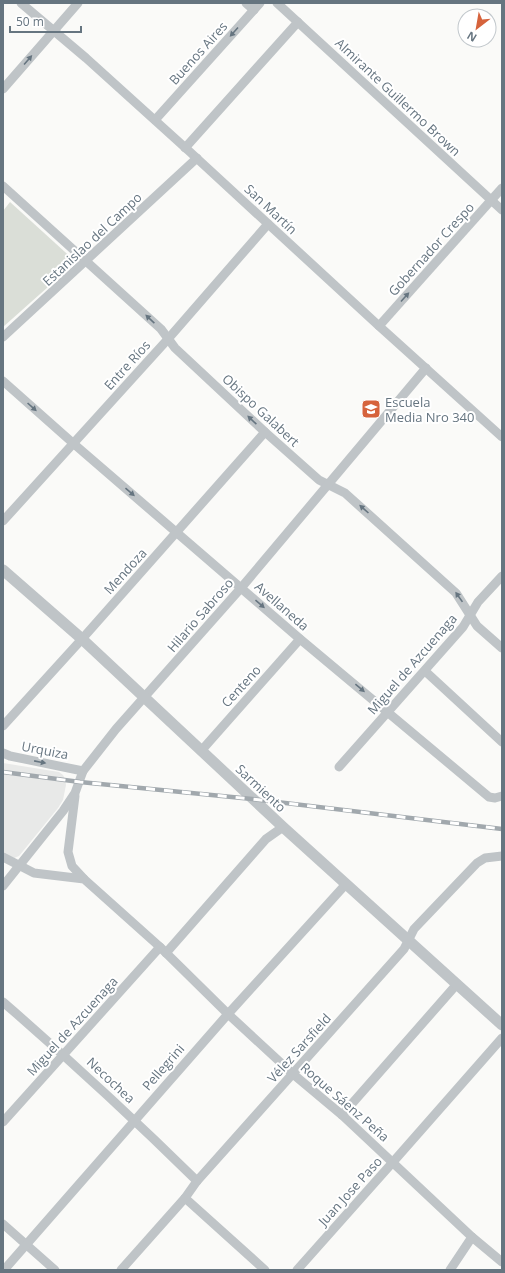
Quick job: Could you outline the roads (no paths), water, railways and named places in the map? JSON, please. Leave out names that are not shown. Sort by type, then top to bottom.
[{"type":"street","name":"San Martín","points":[[21,3],[53,32],[86,58],[197,158],[502,437]]},
{"type":"street","points":[[3,89],[78,3]]},
{"type":"street","points":[[246,3],[257,6]]},
{"type":"street","name":"Almirante Guillermo Brown","points":[[277,3],[502,210]]},
{"type":"street","name":"Buenos Aires","points":[[154,120],[257,6]]},
{"type":"street","points":[[185,148],[298,22]]},
{"type":"street","name":"Estanislao del Campo","points":[[3,338],[197,158]]},
{"type":"street","name":"Obispo Galabert","points":[[3,186],[161,329],[175,348],[265,432],[319,480],[345,492],[456,592],[471,614],[477,626],[502,648]]},
{"type":"street","name":"Gobernador Crespo","points":[[379,326],[502,188]]},
{"type":"street","name":"Entre Ríos","points":[[3,521],[168,339],[268,224]]},
{"type":"street","name":"Hilario Sabroso","points":[[3,886],[63,812],[75,793],[83,771],[116,728],[241,588],[426,368]]},
{"type":"street","name":"Avellaneda","points":[[3,381],[300,639],[489,796],[499,797]]},
{"type":"street","name":"Mendoza","points":[[3,726],[265,432]]},
{"type":"street","name":"Sarmiento","points":[[3,570],[82,639],[282,827],[502,1025]]},
{"type":"street","name":"Miguel de Azcuenaga","points":[[339,767],[463,627],[478,602],[502,576]]},
{"type":"street","name":"Centeno","points":[[201,751],[300,639]]},
{"type":"street","points":[[425,671],[502,742]]},
{"type":"street","name":"Urquiza","points":[[3,753],[10,756],[83,771]]},
{"type":"street","name":"Roque Sáenz Peña","points":[[75,793],[68,852],[72,866],[84,879],[163,950],[228,1014],[293,1074],[342,1115],[472,1237],[502,1262]]},
{"type":"street","name":"Miguel de Azcuenaga","points":[[5,1118],[266,839],[282,827]]},
{"type":"street","name":"Vélez Sarsfield","points":[[121,1270],[186,1198],[197,1181],[404,949],[414,929],[477,863],[485,858],[498,855],[502,856]]},
{"type":"street","points":[[3,857],[34,873],[84,879]]},
{"type":"street","name":"Pellegrini","points":[[4,1270],[134,1120],[346,884]]},
{"type":"street","points":[[342,1115],[457,984]]},
{"type":"street","name":"Necochea","points":[[3,1002],[64,1054],[197,1181]]},
{"type":"street","name":"Juan Jose Paso","points":[[297,1270],[502,1038]]},
{"type":"street","points":[[186,1198],[265,1270]]},
{"type":"street","points":[[3,1224],[55,1270]]},
{"type":"street","points":[[450,1270],[472,1237]]},
{"type":"railway","points":[[3,772],[80,782],[252,799],[502,829]]},
{"type":"place","name":"Escuela Media Nro 340","points":[[371,409]]}]
